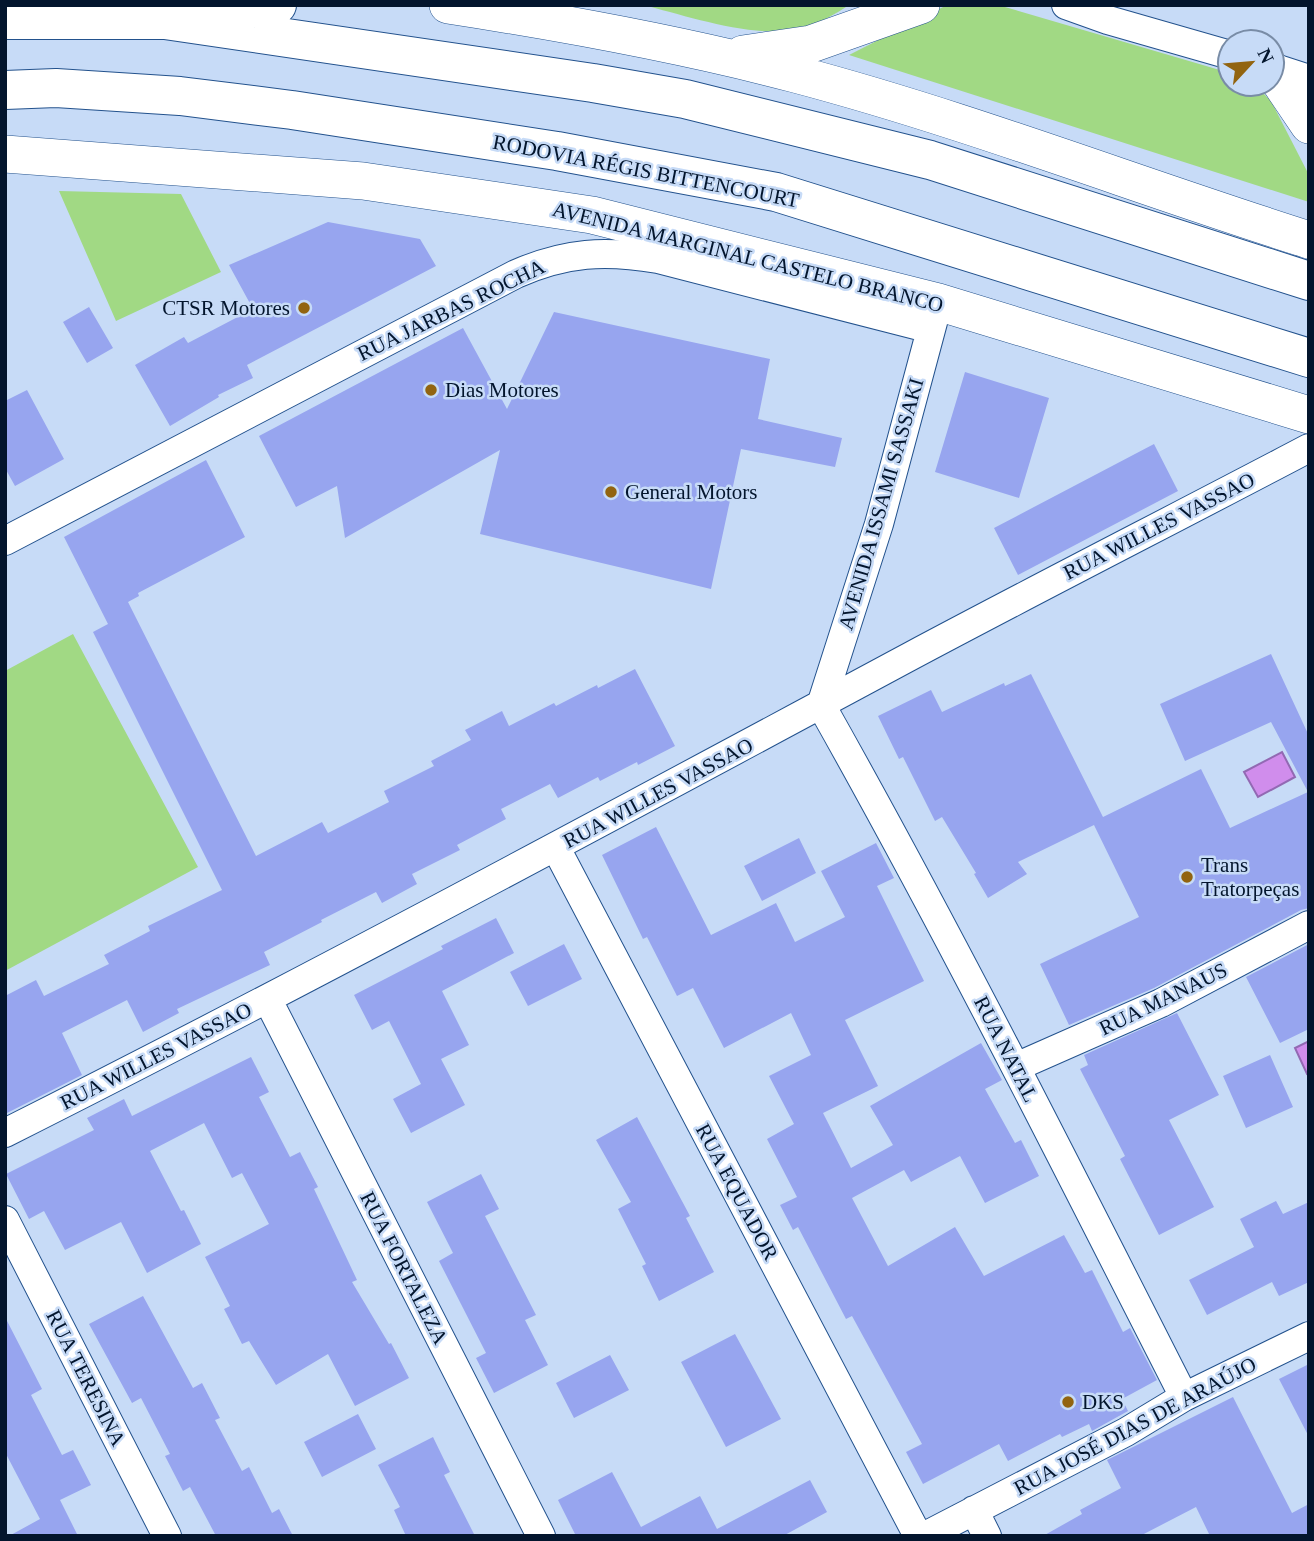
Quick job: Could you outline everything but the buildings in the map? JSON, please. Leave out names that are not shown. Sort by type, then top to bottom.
[{"type":"highway","points":[[5,20],[165,20],[277,5]]},
{"type":"highway","points":[[165,20],[685,99],[930,160],[1309,281]]},
{"type":"highway","name":"RODOVIA RÉGIS BITTENCOURT","points":[[5,90],[56,88],[180,96],[279,109],[557,151],[776,192],[1309,358]]},
{"type":"main road","points":[[448,5],[617,33],[797,75],[978,130],[1309,240]]},
{"type":"main road","points":[[722,56],[811,44],[920,5]]},
{"type":"main road","points":[[1286,90],[1309,125]]},
{"type":"main road","name":"AVENIDA MARGINAL CASTELO BRANCO","points":[[5,154],[363,181],[592,215],[661,246],[1309,415]]},
{"type":"street","points":[[1066,5],[1216,51]]},
{"type":"street","points":[[1286,72],[1309,79]]},
{"type":"street","name":"RUA JARBAS ROCHA","points":[[5,541],[534,266],[566,256],[627,254],[661,246]]},
{"type":"street","name":"AVENIDA ISSAMI SASSAKI","points":[[821,705],[879,524],[934,316]]},
{"type":"street","name":"RUA WILLES VASSAO","points":[[5,1133],[268,1000],[1309,448]]},
{"type":"street","name":"RUA NATAL","points":[[821,705],[882,812],[1016,1067],[1184,1397]]},
{"type":"street","name":"RUA EQUADOR","points":[[556,848],[918,1536]]},
{"type":"street","name":"RUA MANAUS","points":[[1016,1067],[1161,1003],[1309,925]]},
{"type":"street","name":"RUA FORTALEZA","points":[[268,1000],[541,1536]]},
{"type":"street","name":"RUA TERESINA","points":[[5,1220],[167,1536]]},
{"type":"street","name":"RUA JOSÉ DIAS DE ARAÚJO","points":[[925,1536],[1126,1432],[1184,1397],[1309,1336]]},
{"type":"street","points":[[974,1510],[987,1536]]},
{"type":"green space","points":[[643,5],[849,5],[806,27],[768,31],[725,26]]},
{"type":"green space","points":[[947,5],[998,5],[1216,69],[1216,98],[1268,98],[1271,101],[1309,175],[1309,202],[849,55]]},
{"type":"green space","points":[[59,191],[181,194],[221,272],[116,321]]},
{"type":"green space","points":[[73,634],[198,867],[5,971],[5,671]]},
{"type":"shaded area","points":[[1282,752],[1295,777],[1258,797],[1244,772]]},
{"type":"shaded area","points":[[1309,1041],[1309,1073],[1307,1074],[1295,1048]]},
{"type":"place","name":"CTSR Motores","points":[[304,308]]},
{"type":"place","name":"Dias Motores","points":[[431,390]]},
{"type":"place","name":"General Motors","points":[[611,492]]},
{"type":"place","name":"Trans Tratorpeças","points":[[1187,877]]},
{"type":"place","name":"DKS","points":[[1068,1402]]}]
